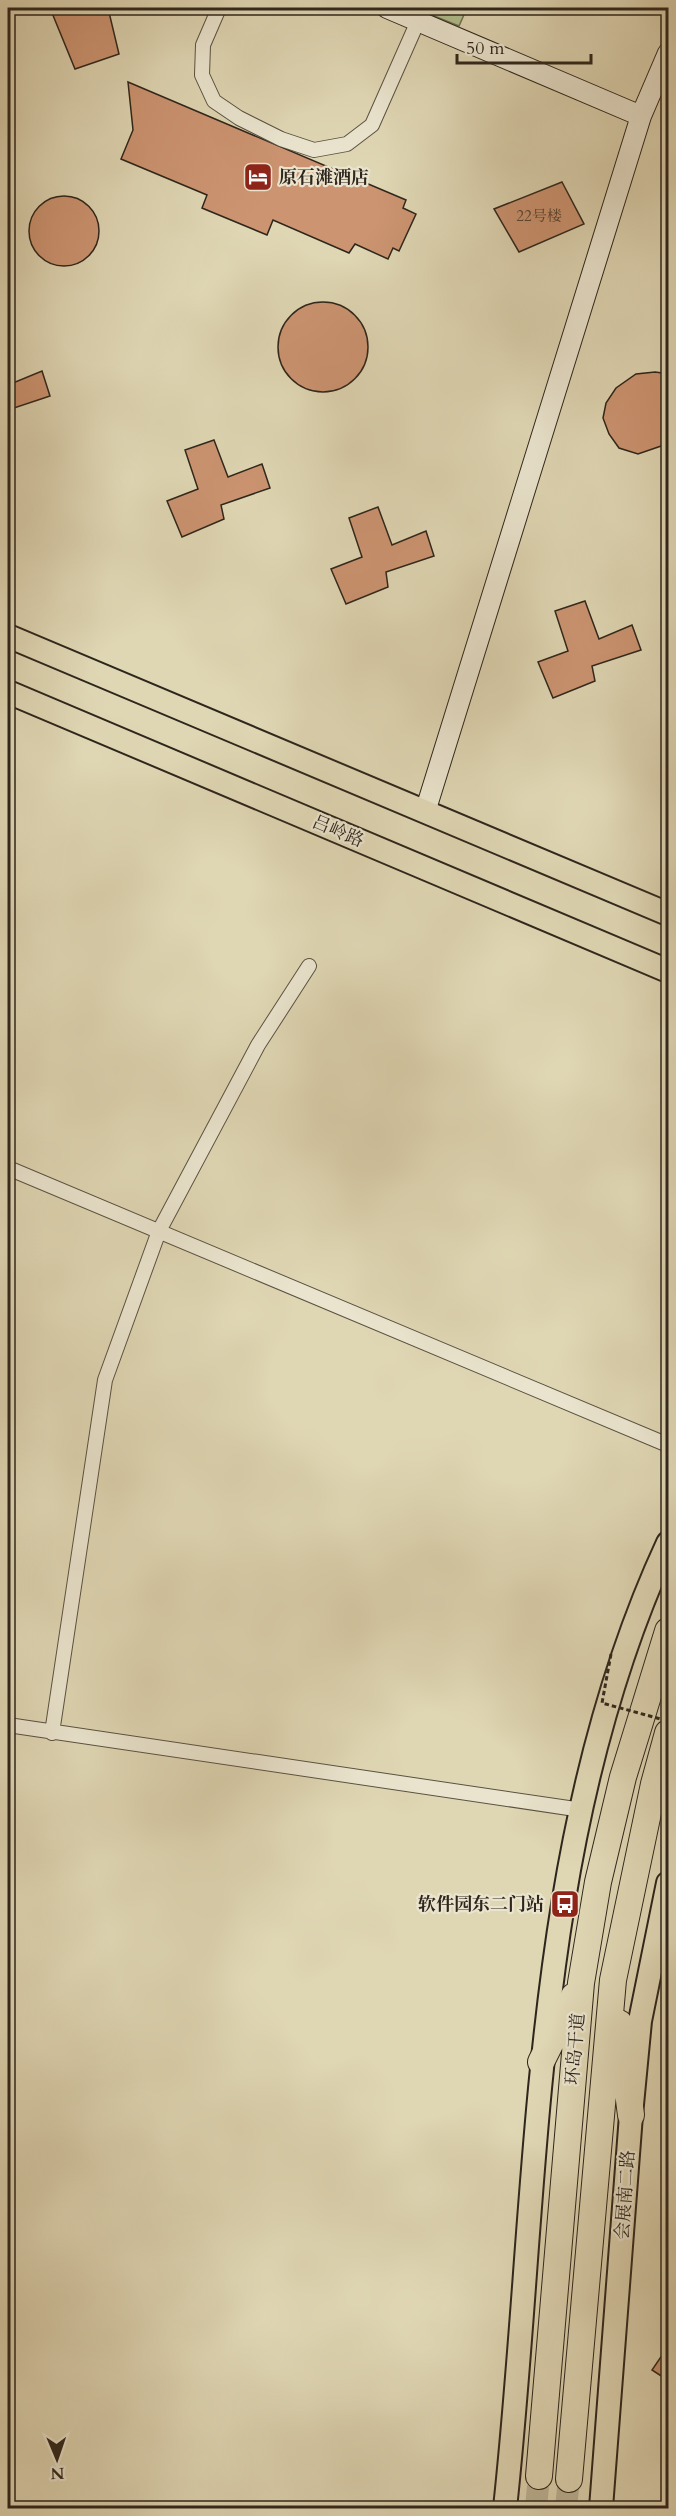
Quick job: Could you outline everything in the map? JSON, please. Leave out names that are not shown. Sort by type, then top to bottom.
[{"type":"highway","name":"环岛干道","points":[[539,2476],[581,1983],[598,1882],[623,1777],[669,1631]]},
{"type":"highway","name":"环岛干道","points":[[569,2480],[613,1980],[654,1784],[669,1732]]},
{"type":"highway","points":[[613,1980],[631,2115]]},
{"type":"highway","points":[[541,2062],[581,1983]]},
{"type":"main road","points":[[8,636],[669,914]]},
{"type":"main road","name":"吕岭路","points":[[8,692],[669,971]]},
{"type":"main road","points":[[505,2508],[517,2397],[541,2062],[568,1884],[593,1755],[642,1600],[669,1543]]},
{"type":"main road","name":"会展南二路","points":[[601,2508],[640,2021],[669,1883]]},
{"type":"street","points":[[219,8],[203,45],[201,75],[214,101],[239,118],[281,140],[314,150],[347,144],[372,124],[418,21]]},
{"type":"street","points":[[387,8],[641,116]]},
{"type":"street","points":[[425,812],[641,116],[669,53]]},
{"type":"street","points":[[52,1733],[105,1380],[159,1231],[258,1044],[309,966]]},
{"type":"street","points":[[8,1168],[669,1445]]},
{"type":"street","points":[[8,1725],[582,1810]]},
{"type":"path","points":[[612,1654],[602,1703],[669,1721]]},
{"type":"green space","points":[[414,8],[467,8],[459,26]]},
{"type":"building","points":[[50,8],[108,8],[119,54],[75,69]]},
{"type":"building","name":"原石滩酒店","points":[[128,82],[406,200],[403,208],[416,214],[399,251],[393,248],[388,259],[355,244],[349,253],[273,220],[267,235],[202,208],[207,195],[121,159],[133,130]]},
{"type":"building","points":[[562,182],[584,224],[519,252],[494,209]]},
{"type":"building","points":[[64,196],[77,199],[89,206],[96,218],[99,231],[96,244],[89,256],[77,263],[64,266],[51,263],[39,256],[32,244],[29,231],[32,218],[39,206],[51,199]]},
{"type":"building","points":[[323,302],[340,306],[355,315],[364,330],[368,347],[364,364],[355,379],[340,388],[323,392],[306,388],[291,379],[282,364],[278,347],[282,330],[291,315],[306,306]]},
{"type":"building","points":[[42,371],[50,396],[8,410],[8,385]]},
{"type":"building","points":[[655,372],[669,374],[669,441],[638,454],[619,448],[609,434],[603,418],[606,403],[616,388],[636,374]]},
{"type":"building","points":[[214,440],[228,477],[262,464],[270,488],[221,505],[224,519],[182,537],[167,501],[198,489],[185,450]]},
{"type":"building","points":[[378,507],[392,545],[426,531],[434,556],[386,572],[388,587],[346,604],[331,569],[362,557],[349,518]]},
{"type":"building","points":[[585,601],[599,639],[632,625],[641,650],[592,666],[595,681],[553,698],[538,662],[568,651],[555,611]]},
{"type":"building","points":[[669,2345],[669,2381],[652,2370]]},
{"type":"tunnel","points":[[536,2508],[539,2476]]},
{"type":"tunnel","points":[[566,2508],[569,2479]]},
{"type":"place","name":"原石滩酒店","points":[[258,177]]},
{"type":"place","name":"软件园东二门站","points":[[565,1904]]}]
